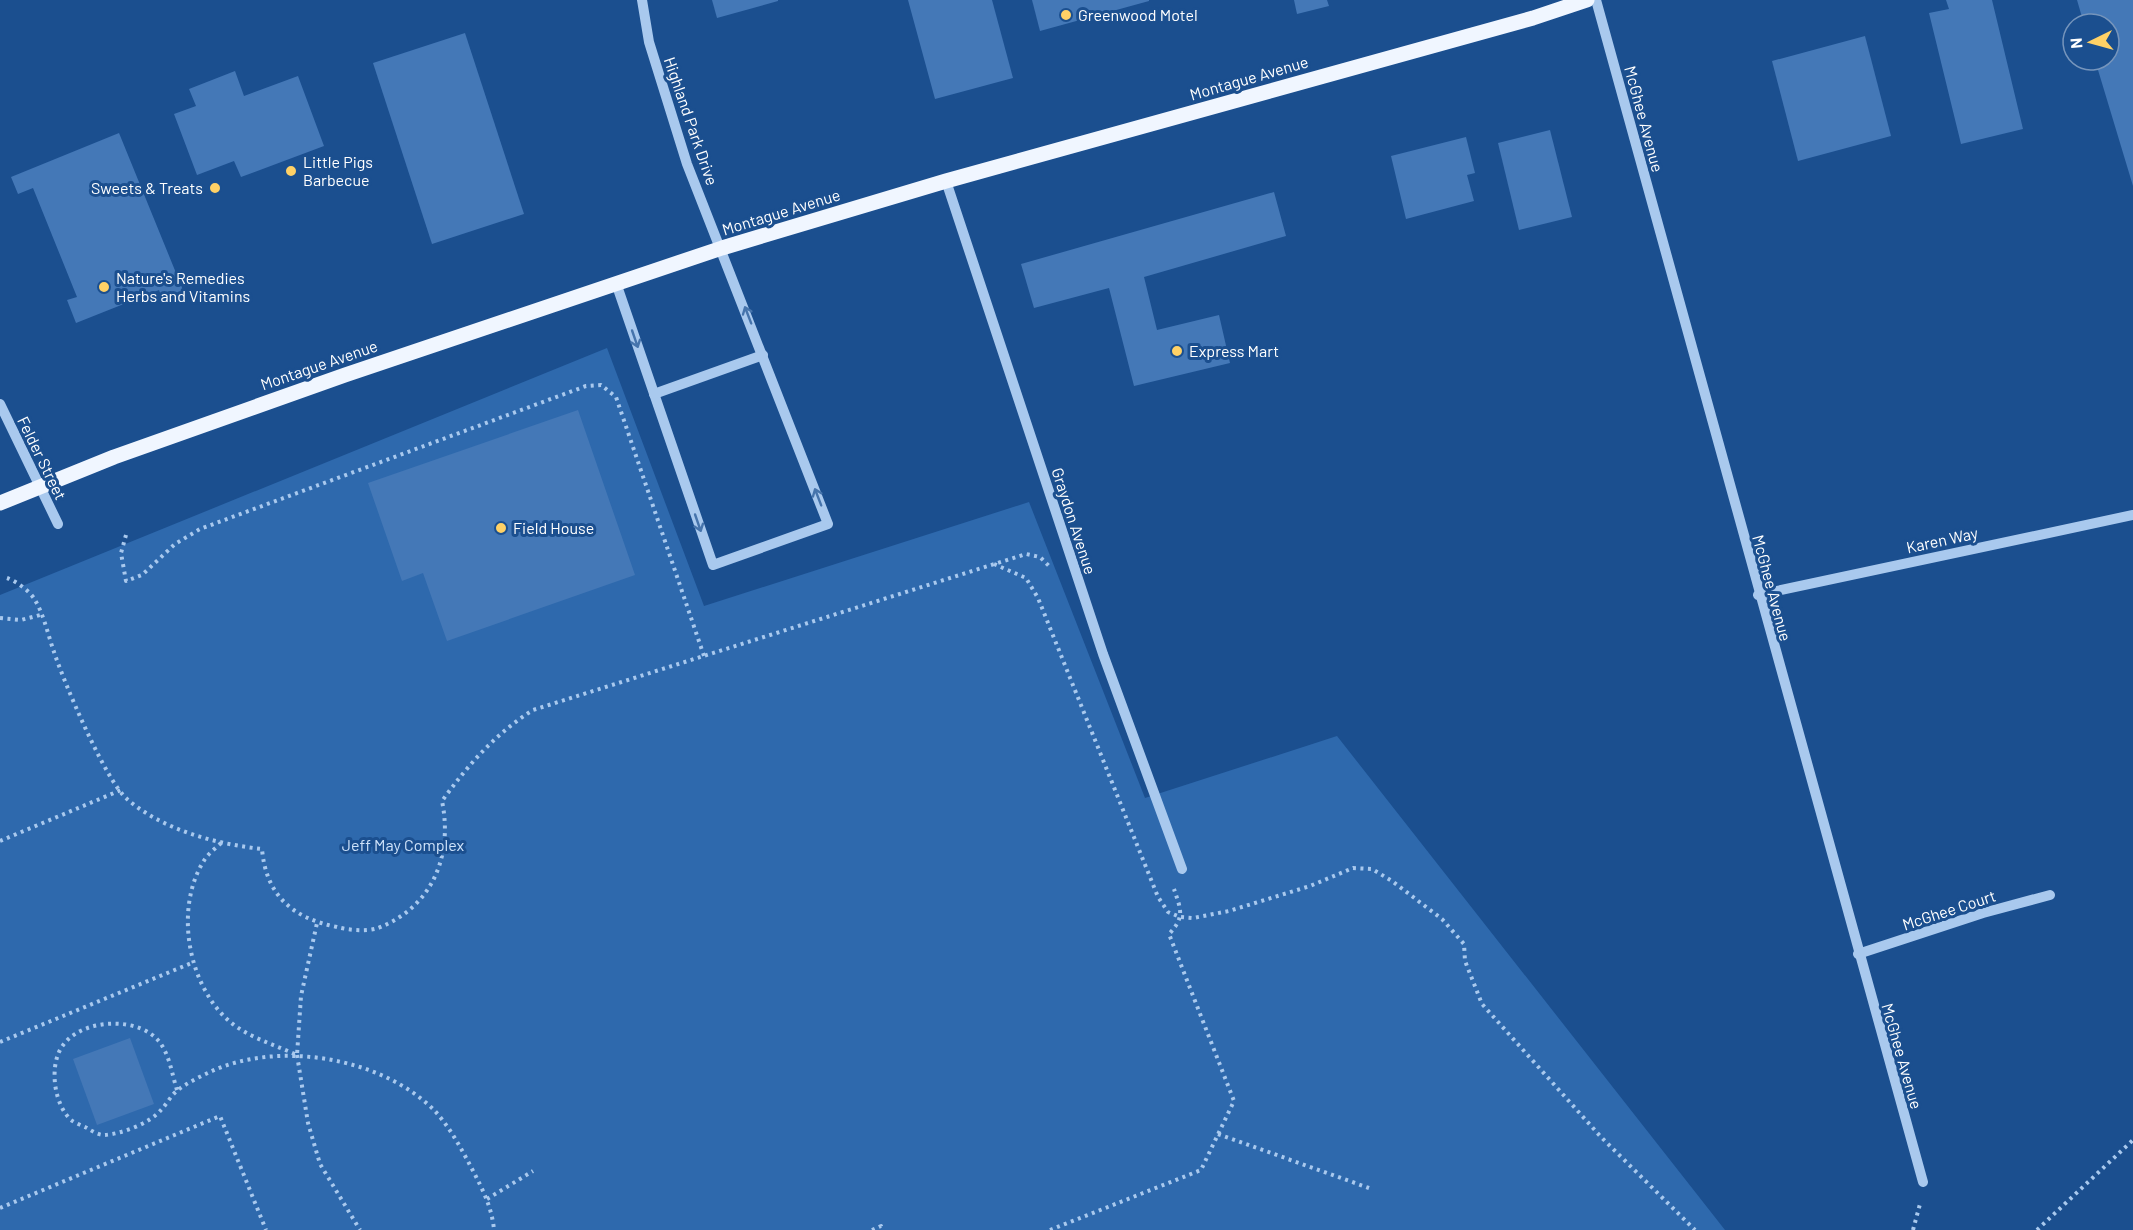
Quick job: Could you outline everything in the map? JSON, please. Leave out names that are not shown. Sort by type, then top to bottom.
[{"type":"main road","name":"Montague Avenue","points":[[0,503],[345,375],[722,248],[946,181],[1522,21],[1587,0]]},
{"type":"street","name":"Highland Park Drive","points":[[642,0],[649,42],[687,164],[722,248],[828,524],[712,565],[654,394]]},
{"type":"street","name":"McGhee Avenue","points":[[1596,0],[1758,595],[1923,1182]]},
{"type":"street","name":"Graydon Avenue","points":[[946,181],[1102,654],[1182,868]]},
{"type":"street","points":[[616,284],[654,394],[763,355]]},
{"type":"street","name":"Felder Street","points":[[0,404],[58,524]]},
{"type":"street","name":"Karen Way","points":[[1758,595],[2133,515]]},
{"type":"street","name":"McGhee Court","points":[[1858,954],[1983,913],[2050,895]]},
{"type":"path","points":[[126,535],[121,553],[126,581],[142,575],[175,544],[200,529],[586,386],[601,385],[616,397],[704,656]]},
{"type":"path","points":[[7,578],[14,580],[34,599],[57,663],[89,734],[106,770],[125,797],[152,817],[222,842],[262,849],[264,871],[276,894],[293,910],[317,923],[348,929],[376,928],[405,912],[430,886],[443,859],[447,826],[442,801],[478,753],[512,723],[533,710],[1026,554],[1040,557],[1050,566],[1054,577]]},
{"type":"path","points":[[993,564],[1026,578],[1038,598],[1158,897],[1168,912],[1180,917],[1193,918],[1229,911],[1310,886],[1353,868],[1372,869],[1392,881],[1449,928],[1464,944],[1465,962],[1482,1004],[1601,1137],[1695,1230]]},
{"type":"path","points":[[0,618],[21,620],[40,615]]},
{"type":"path","points":[[0,841],[121,790]]},
{"type":"path","points":[[222,842],[205,858],[190,897],[188,922],[197,976],[214,1006],[229,1021],[249,1035],[297,1055]]},
{"type":"path","points":[[1050,1230],[1201,1170],[1234,1101],[1170,934],[1180,923],[1181,908],[1172,886]]},
{"type":"path","points":[[317,923],[301,996],[297,1055],[308,1123],[320,1164],[360,1230]]},
{"type":"path","points":[[0,1042],[194,962]]},
{"type":"path","points":[[177,1090],[166,1051],[152,1034],[131,1026],[107,1023],[91,1028],[73,1036],[59,1052],[55,1074],[57,1097],[71,1120],[101,1136],[125,1131],[159,1113],[177,1090],[211,1071],[243,1061],[297,1055],[334,1060],[370,1071],[398,1084],[434,1110],[460,1147],[487,1199],[493,1212],[494,1230]]},
{"type":"path","points":[[0,1208],[220,1116],[266,1230]]},
{"type":"path","points":[[1218,1134],[1369,1188]]},
{"type":"path","points":[[2037,1230],[2133,1140]]},
{"type":"path","points":[[487,1199],[533,1171]]},
{"type":"path","points":[[872,1230],[881,1226],[883,1230]]},
{"type":"green space","name":"Jeff May Complex","points":[[607,348],[704,606],[1029,502],[1145,798],[1337,736],[1725,1230],[0,1230],[0,595]]},
{"type":"building","points":[[712,0],[778,0],[778,1],[717,18]]},
{"type":"building","points":[[908,0],[992,0],[1013,78],[935,99]]},
{"type":"building","name":"Greenwood Motel","points":[[1032,0],[1149,0],[1149,1],[1040,31]]},
{"type":"building","points":[[1294,0],[1327,0],[1329,6],[1297,14]]},
{"type":"building","points":[[1946,0],[1992,0],[2023,129],[1961,144],[1929,13],[1949,9]]},
{"type":"building","points":[[2077,0],[2133,0],[2133,186],[2099,72],[2121,72],[2121,12],[2080,12]]},
{"type":"building","points":[[465,33],[524,214],[432,244],[373,63]]},
{"type":"building","points":[[1865,36],[1891,136],[1798,161],[1772,61]]},
{"type":"building","points":[[235,71],[244,96],[298,76],[324,146],[241,177],[234,161],[197,175],[174,114],[196,106],[189,89]]},
{"type":"building","points":[[1550,130],[1572,217],[1519,230],[1498,143]]},
{"type":"building","points":[[119,133],[185,295],[164,303],[159,290],[76,323],[67,300],[77,297],[33,188],[18,194],[11,177]]},
{"type":"building","points":[[1466,137],[1475,173],[1467,175],[1474,201],[1406,219],[1391,156]]},
{"type":"building","points":[[1274,192],[1286,236],[1144,277],[1157,330],[1219,315],[1230,363],[1134,386],[1109,288],[1034,308],[1021,264]]},
{"type":"building","name":"Field House","points":[[578,410],[635,575],[447,641],[423,573],[402,581],[368,483]]},
{"type":"building","points":[[130,1038],[154,1104],[97,1125],[73,1059]]},
{"type":"place","name":"Greenwood Motel","points":[[1066,15]]},
{"type":"place","name":"Little Pigs Barbecue","points":[[291,171]]},
{"type":"place","name":"Sweets & Treats","points":[[215,188]]},
{"type":"place","name":"Nature's Remedies Herbs and Vitamins","points":[[104,287]]},
{"type":"place","name":"Express Mart","points":[[1177,351]]},
{"type":"place","name":"Field House","points":[[501,528]]}]
